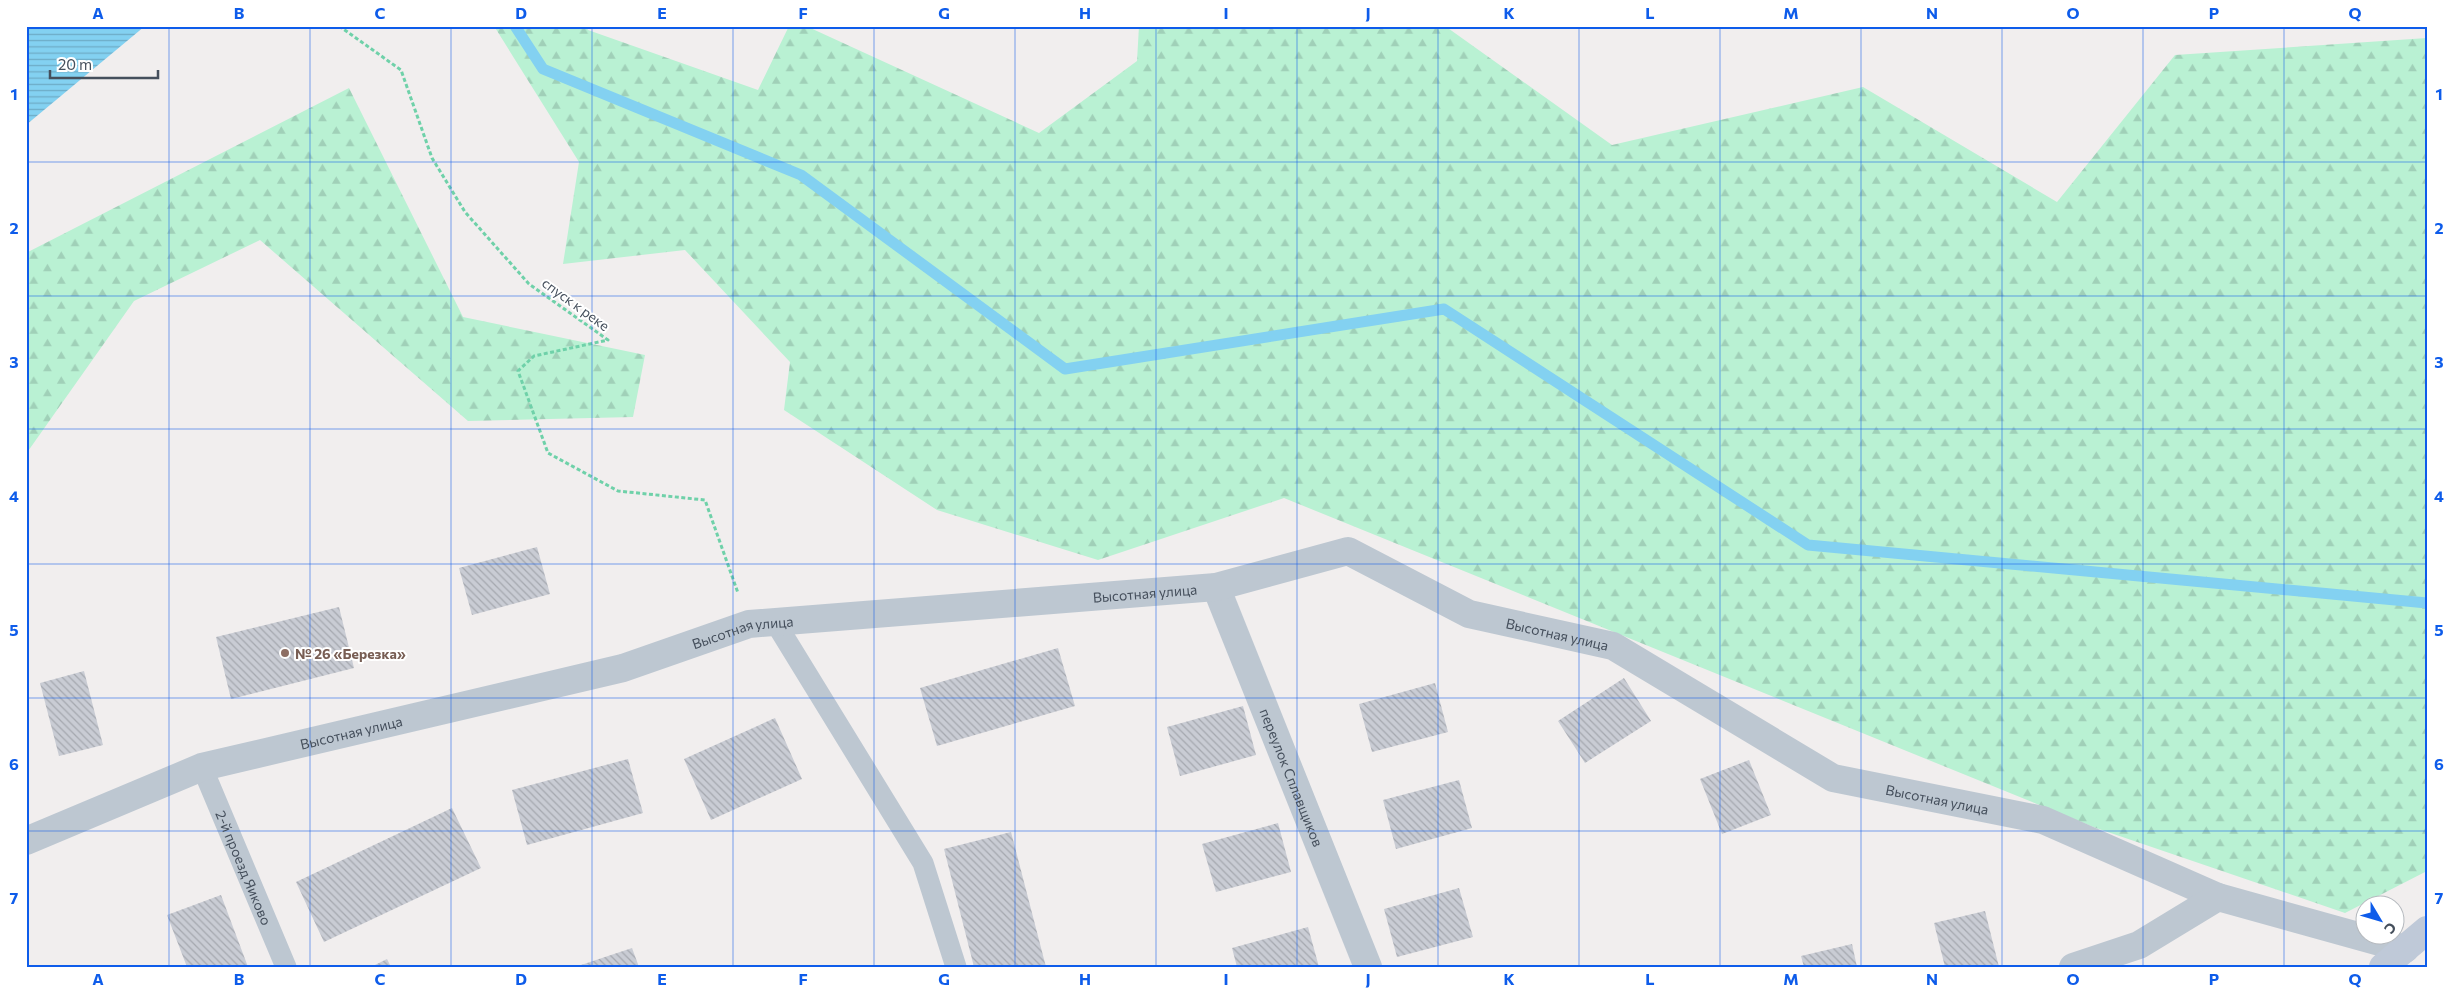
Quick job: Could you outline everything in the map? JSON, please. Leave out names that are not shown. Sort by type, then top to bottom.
[{"type":"main road","points":[[2383,967],[2427,930]]},
{"type":"street","name":"Высотная улица","points":[[26,841],[202,767],[622,668],[762,623],[1216,587],[1348,551],[1468,614],[1613,646],[1832,778],[2043,820],[2218,897],[2405,949]]},
{"type":"street","name":"переулок Сплавщиков","points":[[1216,587],[1368,967]]},
{"type":"street","points":[[2073,967],[2139,945],[2218,897]]},
{"type":"lane","points":[[762,623],[923,863],[956,967]]},
{"type":"lane","name":"2-й проезд Яиково","points":[[202,767],[286,967]]},
{"type":"path","name":"спуск к реке","points":[[339,26],[401,70],[432,158],[465,212],[529,284],[608,340],[534,356],[518,371],[548,453],[618,490],[705,500],[762,623]]},
{"type":"green space","points":[[494,26],[586,26],[588,30],[758,90],[789,26],[806,26],[1039,133],[1137,61],[1139,26],[1445,26],[1612,145],[1863,87],[2057,202],[2175,55],[2427,38],[2427,871],[2378,896],[2356,896],[2356,907],[2345,913],[2096,828],[1284,498],[1098,560],[937,510],[784,410],[790,362],[685,250],[563,264],[579,162]]},
{"type":"green space","points":[[349,88],[463,317],[645,355],[633,417],[468,421],[260,240],[134,301],[26,454],[26,253]]},
{"type":"water","points":[[26,26],[145,26],[26,125]]},
{"type":"building","points":[[537,547],[550,594],[472,615],[459,568]]},
{"type":"building","name":"№ 26 «Березка»","points":[[339,607],[354,668],[231,699],[216,637]]},
{"type":"building","points":[[1058,648],[1075,706],[937,746],[920,688]]},
{"type":"building","points":[[84,671],[103,745],[59,756],[40,683]]},
{"type":"building","points":[[1624,678],[1651,721],[1585,763],[1558,721]]},
{"type":"building","points":[[1435,683],[1448,732],[1372,752],[1359,704]]},
{"type":"building","points":[[1243,706],[1256,755],[1180,776],[1167,727]]},
{"type":"building","points":[[775,718],[802,779],[711,820],[684,759]]},
{"type":"building","points":[[628,759],[643,813],[527,845],[512,790]]},
{"type":"building","points":[[1749,760],[1771,815],[1722,834],[1700,779]]},
{"type":"building","points":[[1459,780],[1472,828],[1396,849],[1383,800]]},
{"type":"building","points":[[452,808],[481,868],[324,942],[296,882]]},
{"type":"building","points":[[1278,823],[1291,872],[1216,892],[1202,844]]},
{"type":"building","points":[[1011,832],[1046,967],[974,967],[944,849]]},
{"type":"building","points":[[1459,888],[1473,937],[1397,957],[1384,909]]},
{"type":"building","points":[[221,895],[248,967],[187,967],[167,915]]},
{"type":"building","points":[[1985,911],[1999,967],[1945,967],[1934,923]]},
{"type":"building","points":[[1308,927],[1319,967],[1237,967],[1232,948]]},
{"type":"building","points":[[1852,944],[1857,967],[1804,967],[1801,956]]},
{"type":"building","points":[[632,948],[639,967],[578,967],[578,966]]},
{"type":"building","points":[[387,959],[391,967],[371,967]]},
{"type":"waterway","points":[[515,26],[543,69],[801,175],[1065,369],[1444,309],[1808,545],[2427,603]]},
{"type":"place","name":"№ 26 «Березка»","points":[[285,653]]}]
